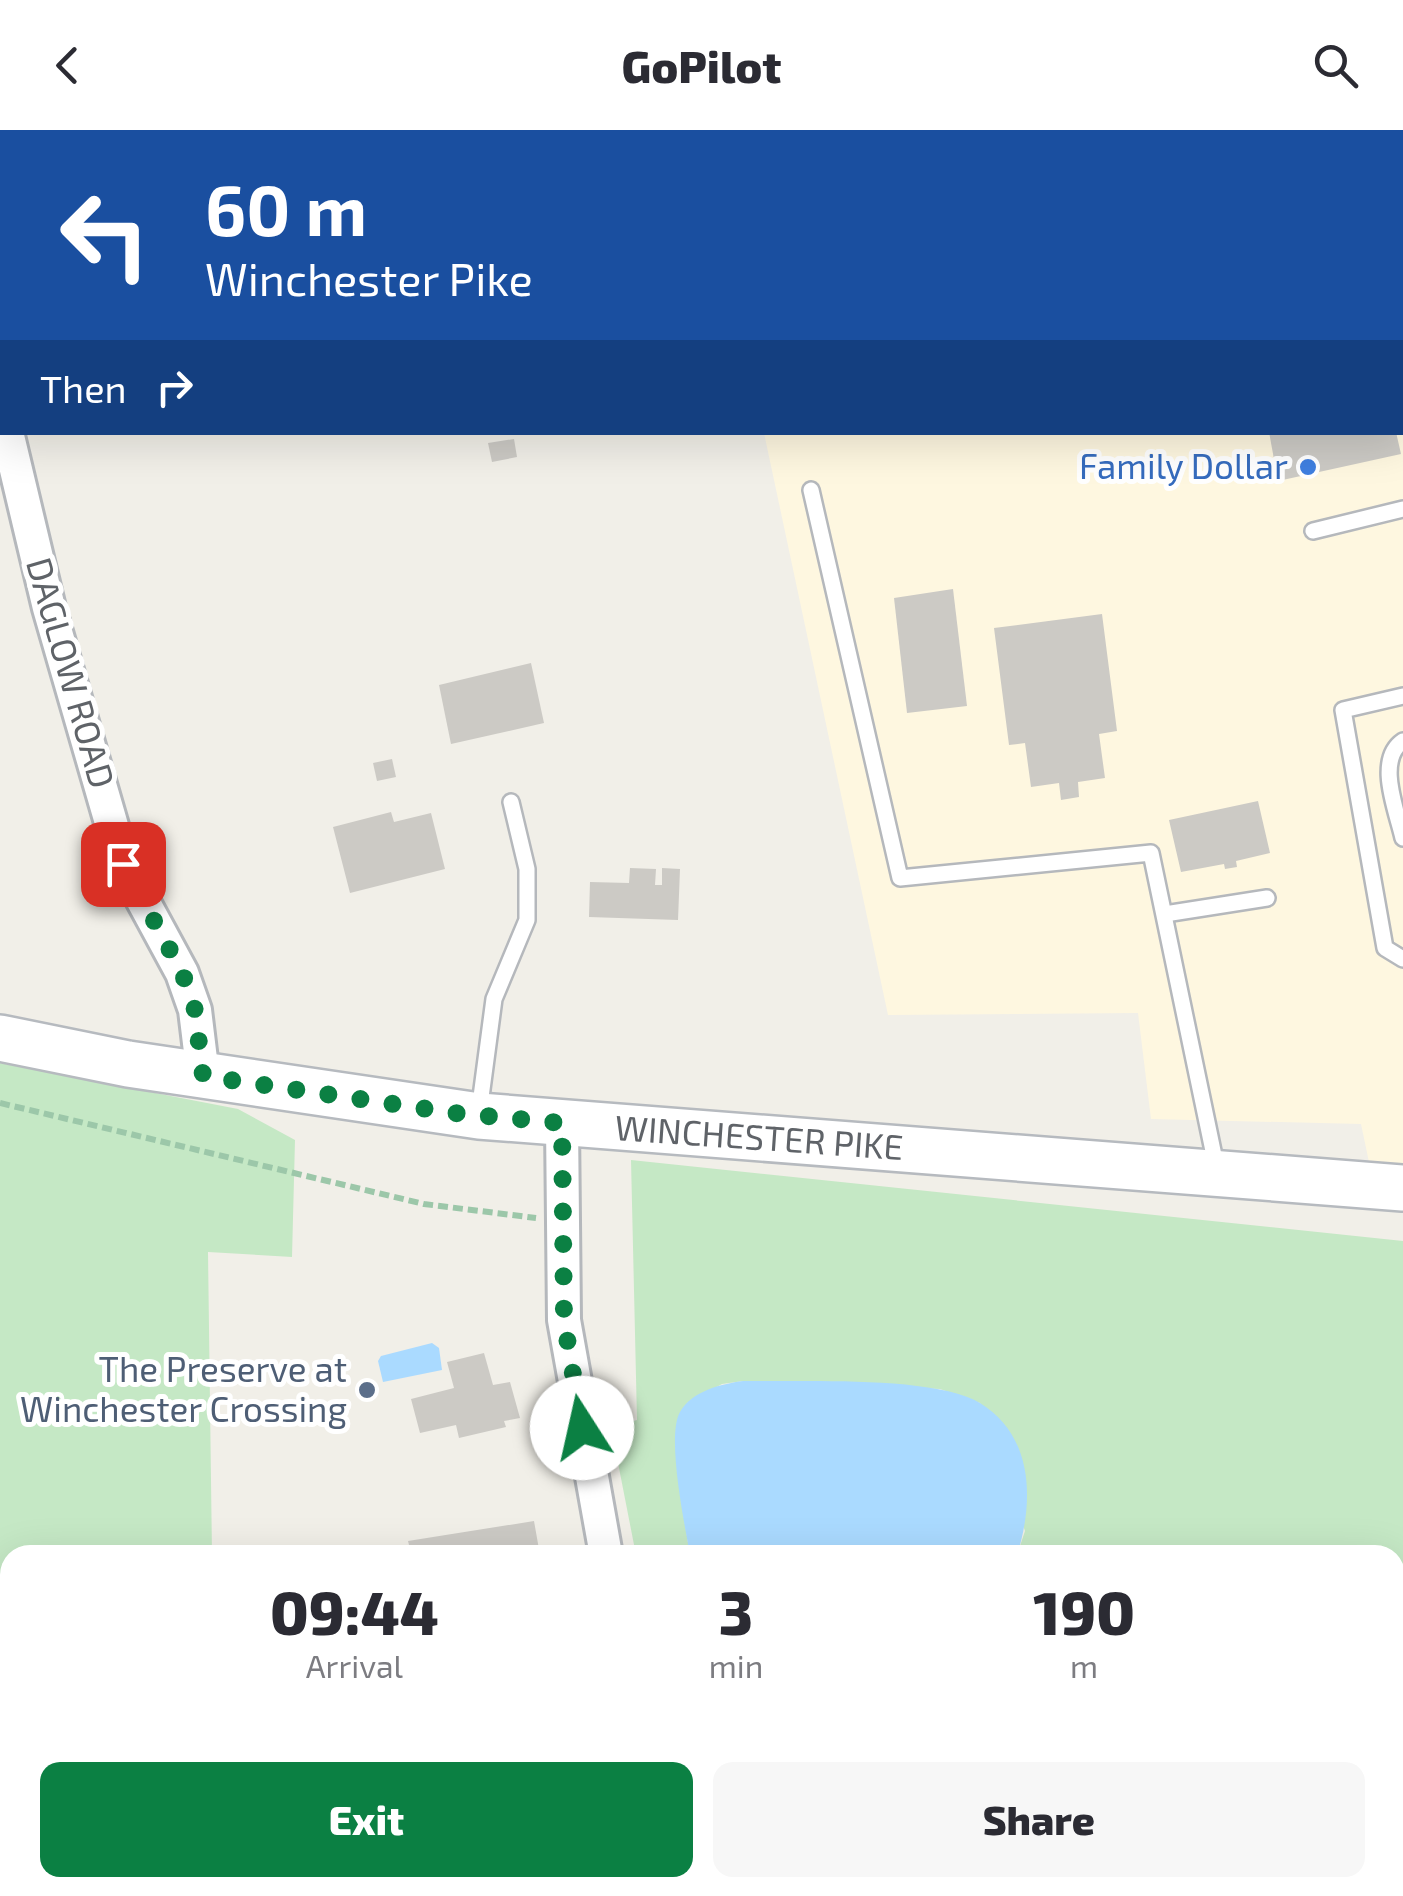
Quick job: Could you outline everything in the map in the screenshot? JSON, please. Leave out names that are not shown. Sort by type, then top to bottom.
[{"type":"main road","name":"WINCHESTER PIKE","points":[[0,1038],[203,1076],[479,1116],[1218,1174],[1402,1184]]},
{"type":"street","name":"DAGLOW ROAD","points":[[7,435],[49,608],[123,864],[182,972],[195,1010],[203,1076]]},
{"type":"street","points":[[562,1123],[564,1320],[604,1545]]},
{"type":"lane","points":[[810,490],[900,878],[1151,853],[1218,1174]]},
{"type":"lane","points":[[1313,531],[1403,509]]},
{"type":"lane","points":[[1403,696],[1344,710],[1386,948],[1403,959]]},
{"type":"lane","points":[[1403,741],[1396,746],[1388,769],[1403,838]]},
{"type":"lane","points":[[479,1116],[494,999],[526,920],[527,869],[512,802]]},
{"type":"lane","points":[[1165,914],[1267,898]]},
{"type":"path","points":[[0,1102],[424,1204],[563,1221]]},
{"type":"shaded area","points":[[764,435],[1403,435],[1403,1188],[1374,1186],[1361,1124],[1151,1119],[1138,1013],[888,1015]]},
{"type":"green space","points":[[0,1063],[238,1109],[295,1140],[292,1257],[208,1252],[212,1545],[0,1545]]},
{"type":"green space","points":[[631,1160],[1403,1241],[1403,1545],[1020,1545],[1025,1531],[980,1403],[940,1389],[743,1381],[722,1384],[687,1403],[684,1518],[688,1545],[634,1545],[611,1427],[637,1420]]},
{"type":"water","points":[[432,1343],[439,1348],[442,1370],[383,1382],[378,1361],[381,1356]]},
{"type":"water","points":[[743,1381],[900,1384],[959,1394],[980,1403],[998,1417],[1020,1452],[1027,1492],[1020,1545],[688,1545],[678,1482],[676,1424],[685,1405],[717,1387]]},
{"type":"building","name":"Family Dollar","points":[[1270,435],[1397,435],[1401,454],[1278,481]]},
{"type":"building","points":[[514,439],[517,457],[492,462],[488,443]]},
{"type":"building","points":[[953,589],[967,706],[907,713],[894,598]]},
{"type":"building","points":[[1102,614],[1117,731],[1099,734],[1105,778],[1078,782],[1079,797],[1061,800],[1059,783],[1031,787],[1025,743],[1009,745],[994,628]]},
{"type":"building","points":[[531,663],[544,723],[451,744],[439,685]]},
{"type":"building","points":[[392,759],[396,777],[377,781],[373,763]]},
{"type":"building","points":[[1258,801],[1270,853],[1236,861],[1237,867],[1225,869],[1224,864],[1181,872],[1169,820]]},
{"type":"building","points":[[391,812],[394,822],[431,813],[445,869],[350,893],[333,827]]},
{"type":"building","points":[[630,868],[656,869],[655,885],[662,885],[662,868],[680,869],[678,920],[589,917],[590,882],[629,883]]},
{"type":"building","points":[[484,1353],[493,1385],[510,1382],[520,1418],[504,1421],[506,1427],[459,1438],[456,1425],[420,1433],[411,1399],[454,1388],[447,1362]]},
{"type":"building","points":[[534,1521],[538,1545],[409,1545],[408,1541]]},
{"type":"place","name":"Family Dollar","points":[[1308,467]]},
{"type":"place","name":"The Preserve at Winchester Crossing","points":[[367,1390]]},
{"type":"route","points":[[123,864],[182,972],[195,1010],[203,1076],[455,1113],[562,1123],[564,1320],[582,1428]]}]
